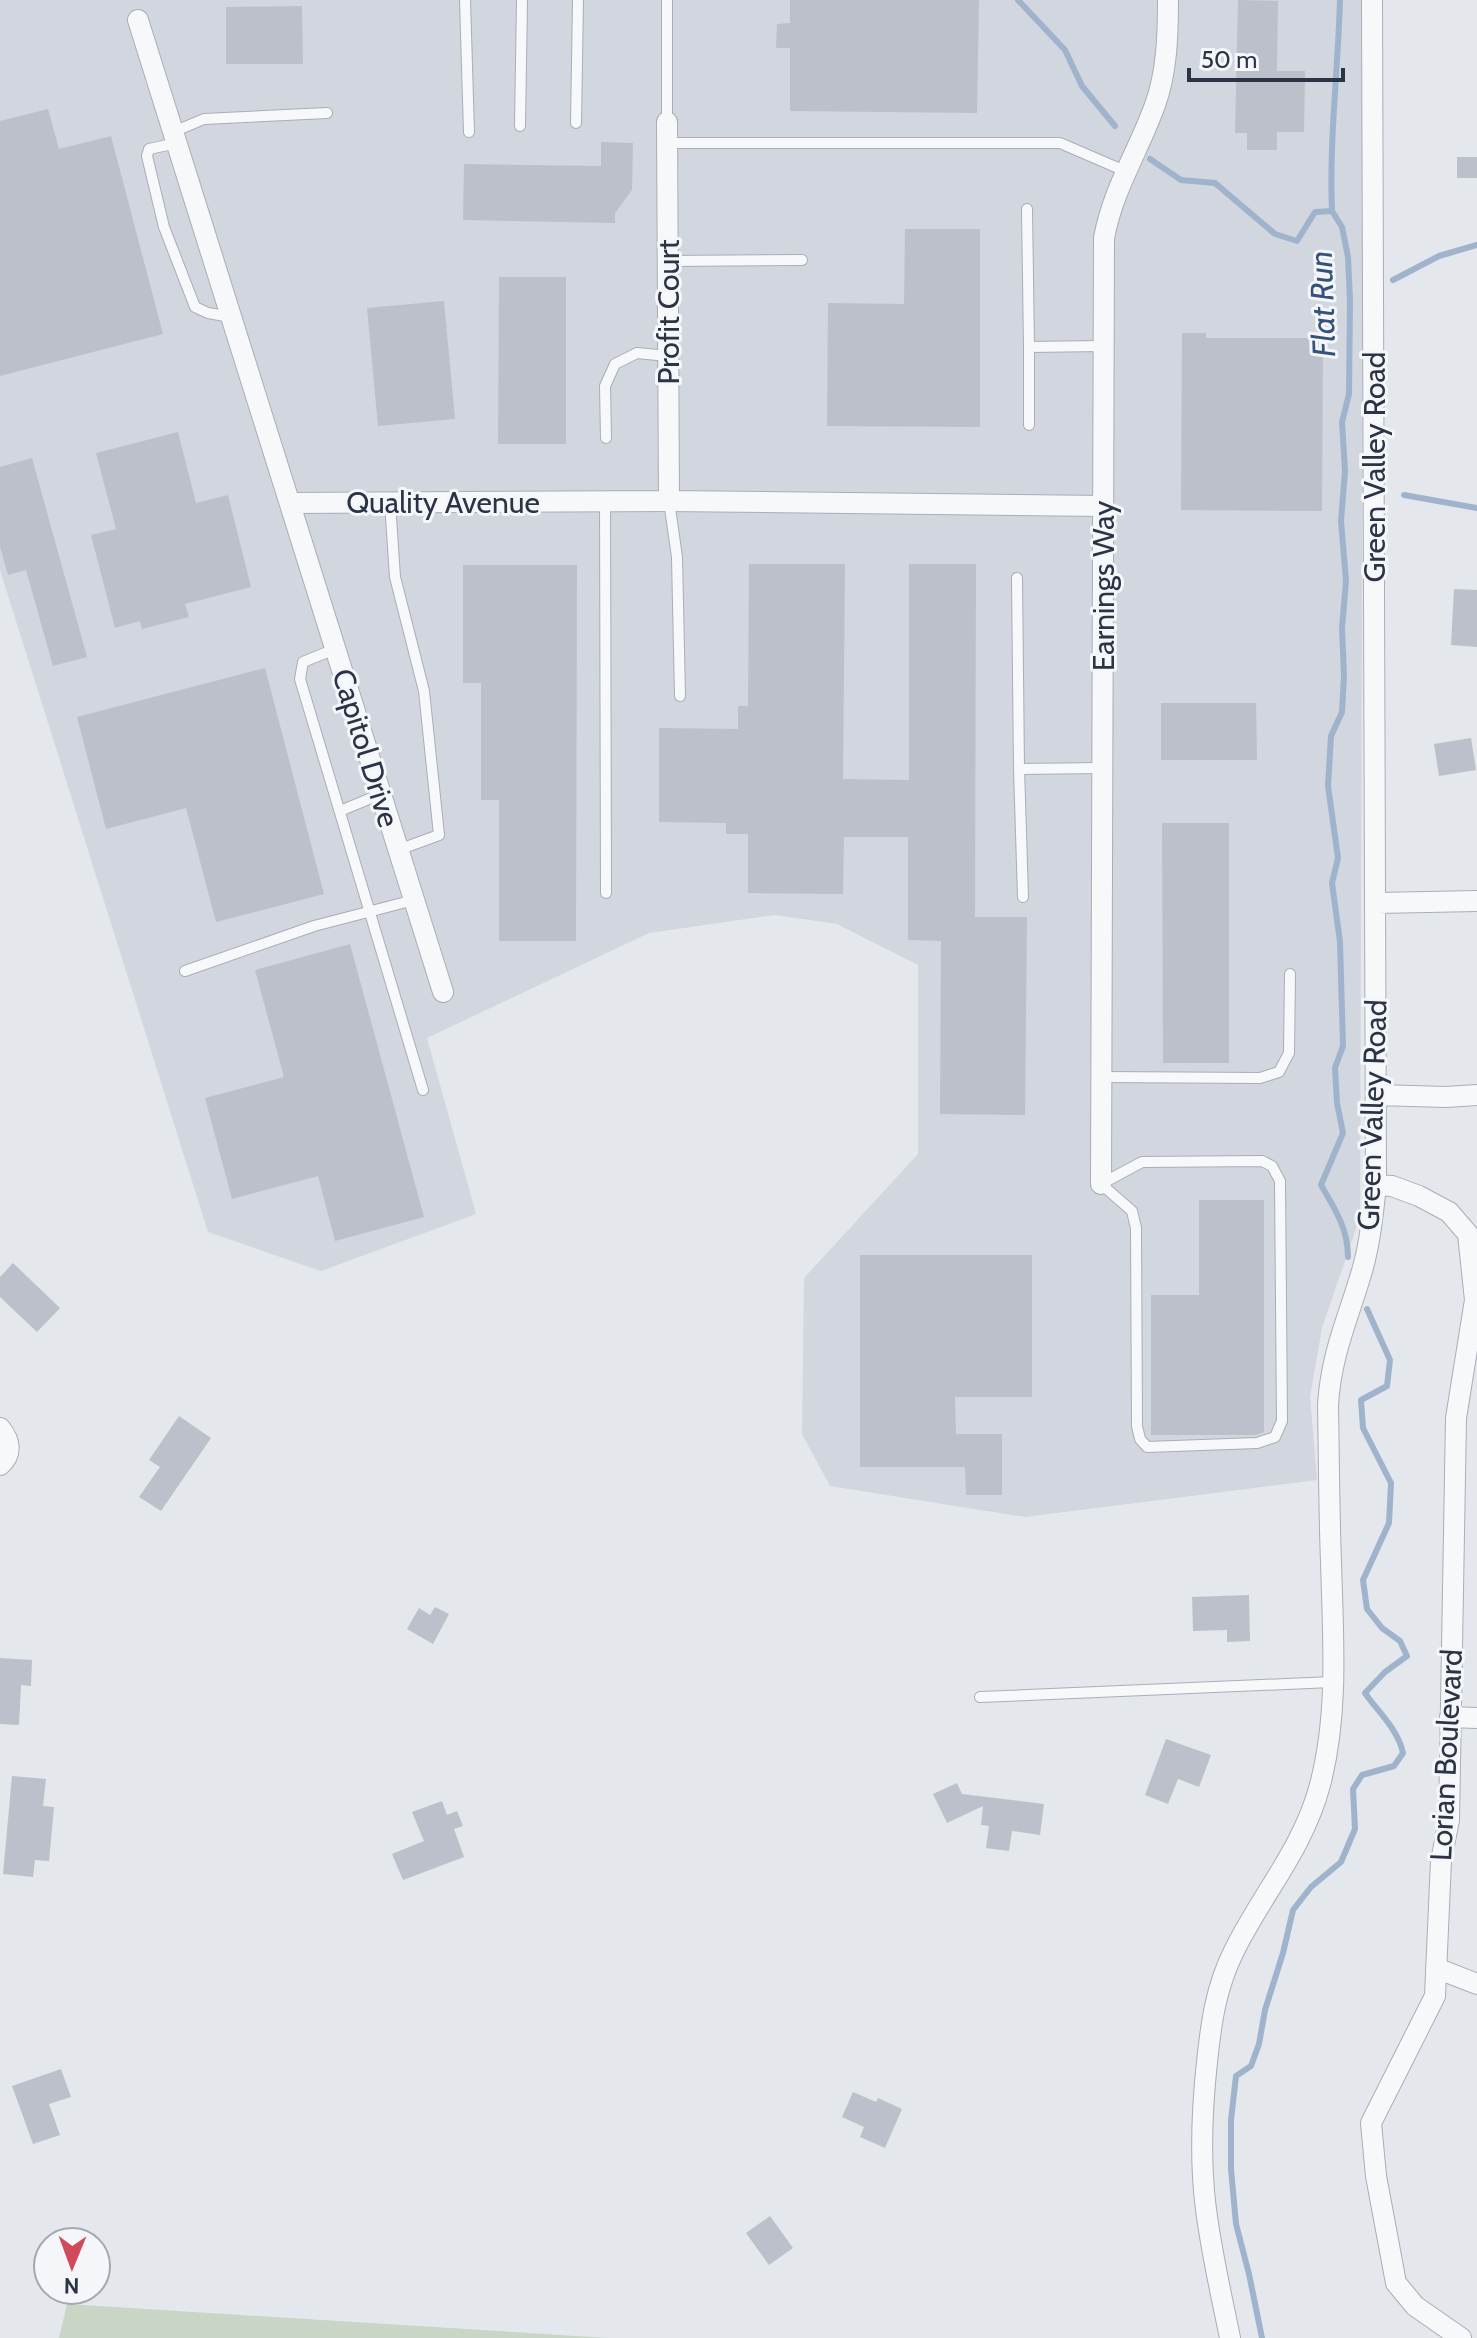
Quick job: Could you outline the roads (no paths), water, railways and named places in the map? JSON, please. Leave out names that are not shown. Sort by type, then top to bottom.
[{"type":"street","name":"Earnings Way","points":[[1101,1184],[1104,238],[1109,210],[1156,104],[1167,47],[1168,0]]},
{"type":"street","name":"Green Valley Road","points":[[1230,2338],[1205,2201],[1202,2163],[1204,2088],[1211,2015],[1220,1982],[1234,1950],[1293,1855],[1320,1785],[1327,1748],[1332,1682],[1330,1375],[1365,1260],[1376,1185],[1372,0]]},
{"type":"street","points":[[138,20],[290,503]]},
{"type":"street","name":"Profit Court","points":[[667,133],[669,501]]},
{"type":"street","name":"Quality Avenue","points":[[290,503],[669,501],[1103,506]]},
{"type":"street","name":"Capitol Drive","points":[[290,503],[443,992]]},
{"type":"street","points":[[1376,903],[1477,901]]},
{"type":"street","points":[[1377,1095],[1477,1095]]},
{"type":"street","name":"Lorian Boulevard","points":[[1376,1185],[1392,1186],[1419,1196],[1449,1212],[1472,1234],[1475,1300],[1456,1418],[1449,1820],[1441,1861],[1435,1996],[1371,2123],[1376,2176],[1396,2283],[1415,2306],[1461,2338]]},
{"type":"street","points":[[0,1428],[10,1447],[6,1460],[0,1465]]},
{"type":"street","points":[[1450,1717],[1477,1718]]},
{"type":"street","points":[[1436,1968],[1477,1984]]},
{"type":"lane","points":[[465,0],[469,132]]},
{"type":"lane","points":[[520,126],[522,0]]},
{"type":"lane","points":[[576,123],[578,0]]},
{"type":"lane","points":[[667,0],[667,133],[1060,143],[1125,171]]},
{"type":"lane","points":[[231,317],[195,307],[153,191],[147,164],[149,149],[204,119],[327,113]]},
{"type":"lane","points":[[1027,209],[1029,425]]},
{"type":"lane","points":[[668,261],[802,260]]},
{"type":"lane","points":[[1029,347],[1102,346]]},
{"type":"lane","points":[[606,438],[605,386],[615,364],[637,353],[668,356]]},
{"type":"lane","points":[[605,501],[606,893]]},
{"type":"lane","points":[[669,501],[677,557],[680,696]]},
{"type":"lane","points":[[390,502],[395,577],[424,691],[439,835],[398,850]]},
{"type":"lane","points":[[1017,578],[1023,897]]},
{"type":"lane","points":[[335,649],[303,662],[300,679],[423,1090]]},
{"type":"lane","points":[[1019,769],[1102,768]]},
{"type":"lane","points":[[340,811],[381,794]]},
{"type":"lane","points":[[185,971],[314,926],[414,900]]},
{"type":"lane","points":[[1101,1077],[1260,1078],[1279,1072],[1289,1053],[1290,974]]},
{"type":"lane","points":[[1262,1161],[1272,1166],[1280,1181],[1281,1207],[1282,1421],[1275,1437],[1257,1443],[1147,1447],[1140,1439],[1137,1426],[1136,1228],[1132,1211],[1101,1184],[1142,1162],[1262,1161]]},
{"type":"lane","points":[[980,1697],[1332,1682]]},
{"type":"waterway","name":"Flat Run","points":[[1018,0],[1065,50],[1082,86],[1115,126]]},
{"type":"waterway","points":[[1332,211],[1340,0]]},
{"type":"waterway","points":[[1150,159],[1181,180],[1215,183],[1275,234],[1297,241],[1315,212],[1332,211],[1342,227],[1348,257],[1349,394],[1342,422],[1345,471],[1341,521],[1346,581],[1342,628],[1344,676],[1342,712],[1331,736],[1328,786],[1338,858],[1332,883],[1340,942],[1343,1046],[1335,1068],[1343,1133],[1321,1185],[1343,1228],[1348,1257]]},
{"type":"waterway","points":[[1393,280],[1439,256],[1477,245]]},
{"type":"waterway","name":"Flat Run","points":[[1404,495],[1477,508]]},
{"type":"waterway","points":[[1262,2338],[1236,2224],[1231,2169],[1231,2120],[1236,2076],[1251,2066],[1259,2044],[1265,2010],[1293,1910],[1311,1887],[1341,1862],[1355,1829],[1353,1789],[1362,1775],[1394,1766],[1403,1753],[1392,1728],[1365,1693],[1385,1672],[1407,1656],[1400,1641],[1382,1628],[1367,1609],[1363,1580],[1389,1523],[1391,1483],[1363,1428],[1361,1400],[1387,1386],[1390,1360],[1367,1309]]}]
